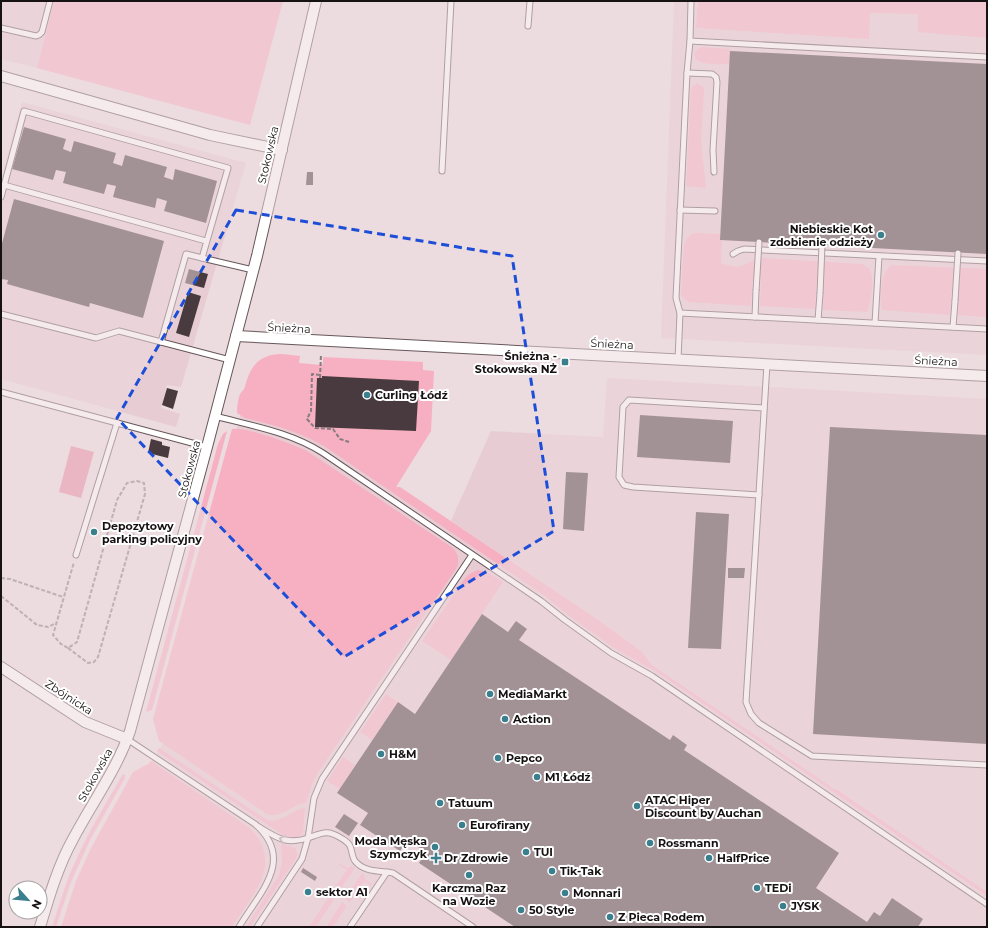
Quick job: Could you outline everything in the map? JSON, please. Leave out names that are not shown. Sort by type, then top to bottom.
[{"type":"street","name":"Stokowska","points":[[40,927],[65,855],[115,766],[127,739],[230,360],[282,150],[316,1]]},
{"type":"street","points":[[1,76],[210,135],[282,150]]},
{"type":"street","name":"Śnieżna","points":[[236,336],[987,376]]},
{"type":"street","name":"Zbójnicka","points":[[1,668],[85,722],[127,739]]},
{"type":"lane","points":[[1,28],[36,36],[39,35],[42,32],[50,1]]},
{"type":"lane","points":[[442,171],[451,1]]},
{"type":"lane","points":[[528,26],[530,1]]},
{"type":"lane","points":[[678,360],[680,313],[676,298],[691,1]]},
{"type":"lane","points":[[690,41],[987,57]]},
{"type":"lane","points":[[687,73],[712,74],[716,77],[717,82],[713,150],[714,172]]},
{"type":"lane","points":[[1,197],[24,111],[228,168],[202,258]]},
{"type":"lane","points":[[4,185],[206,241]]},
{"type":"lane","points":[[680,210],[715,211]]},
{"type":"lane","points":[[755,317],[759,242]]},
{"type":"lane","points":[[818,320],[822,245]]},
{"type":"lane","points":[[733,254],[738,250],[744,249],[987,262]]},
{"type":"lane","points":[[954,327],[958,252]]},
{"type":"lane","points":[[161,342],[186,254],[253,270]]},
{"type":"lane","points":[[875,323],[879,256]]},
{"type":"lane","points":[[680,313],[987,329]]},
{"type":"lane","points":[[1,314],[96,338],[119,331],[230,360]]},
{"type":"lane","points":[[767,364],[746,702],[750,714],[759,722],[812,756],[987,765]]},
{"type":"lane","points":[[1,392],[207,447]]},
{"type":"lane","points":[[759,495],[633,487],[624,485],[619,477],[623,407],[629,400],[764,408]]},
{"type":"lane","points":[[215,416],[291,436],[314,447],[541,601],[611,653],[652,676],[987,904]]},
{"type":"lane","points":[[76,555],[117,423]]},
{"type":"lane","points":[[257,927],[302,860],[308,838],[314,798],[322,779],[472,554]]},
{"type":"lane","points":[[127,739],[272,836],[294,842],[325,832],[332,833],[348,842],[354,859],[368,870],[393,874],[473,927]]},
{"type":"lane","points":[[239,927],[267,884],[273,870],[274,855],[272,848],[268,837],[259,827]]},
{"type":"lane","points":[[350,927],[387,872]]},
{"type":"path","points":[[320,378],[321,354]]},
{"type":"path","points":[[320,375],[312,374],[310,411],[307,419],[315,428],[333,429],[340,438],[349,442]]},
{"type":"path","points":[[68,648],[78,642],[117,500],[127,484],[137,481],[144,484],[145,494],[98,657],[94,662],[88,663],[61,644],[53,635],[76,555]]},
{"type":"path","points":[[1,578],[10,579],[64,597]]},
{"type":"path","points":[[1,596],[37,625],[48,627],[56,623]]},
{"type":"highlighted area","points":[[236,210],[512,256],[554,531],[344,657],[117,418]]},
{"type":"shaded area","points":[[1,1],[54,1],[37,68],[1,59]]},
{"type":"shaded area","points":[[54,1],[283,1],[250,125],[37,68]]},
{"type":"shaded area","points":[[674,1],[987,1],[987,355],[661,338]]},
{"type":"shaded area","points":[[698,1],[987,1],[987,38],[918,32],[918,14],[870,13],[869,39],[696,28]]},
{"type":"shaded area","points":[[702,47],[730,49],[730,64],[710,64],[696,59],[695,51]]},
{"type":"shaded area","points":[[697,83],[703,87],[704,90],[701,141],[706,188],[686,186],[691,89]]},
{"type":"shaded area","points":[[22,102],[246,163],[181,387],[167,385],[161,408],[180,414],[176,427],[1,379],[1,178]]},
{"type":"shaded area","points":[[693,233],[721,234],[721,263],[736,267],[764,258],[862,264],[869,268],[872,277],[872,293],[867,312],[823,310],[824,280],[817,279],[815,309],[760,306],[761,276],[753,276],[751,306],[688,302],[682,297],[681,293],[684,245],[687,238]]},
{"type":"shaded area","points":[[892,265],[987,269],[987,317],[958,315],[959,286],[952,285],[950,315],[882,310],[881,286],[885,274]]},
{"type":"shaded area","points":[[282,354],[300,356],[299,363],[321,365],[323,364],[323,357],[423,362],[423,370],[434,371],[431,431],[396,487],[400,487],[597,619],[641,651],[652,665],[987,892],[987,896],[655,671],[614,648],[568,615],[545,596],[327,448],[298,433],[245,418],[237,413],[240,394],[244,389],[247,378],[253,367],[265,357]]},
{"type":"shaded area","points":[[607,378],[987,399],[987,927],[66,927],[147,769],[165,740],[159,717],[242,409],[302,429],[651,664],[641,651],[597,619],[451,521],[491,431],[603,437]]},
{"type":"shaded area","points":[[232,429],[258,433],[281,440],[307,451],[453,548],[457,553],[458,558],[456,569],[319,771],[312,784],[306,803],[277,815],[267,814],[159,741],[153,719]]},
{"type":"shaded area","points":[[227,431],[152,710],[146,712],[218,444],[223,434]]},
{"type":"shaded area","points":[[71,446],[94,452],[81,498],[59,492]]},
{"type":"shaded area","points":[[478,570],[489,573],[503,582],[451,660],[422,641],[465,578]]},
{"type":"shaded area","points":[[386,694],[398,702],[372,740],[360,732]]},
{"type":"shaded area","points":[[159,748],[267,820],[277,820],[305,808],[303,833],[294,837],[283,835],[157,751]]},
{"type":"shaded area","points":[[343,757],[355,765],[340,789],[327,781]]},
{"type":"shaded area","points":[[151,761],[251,829],[260,842],[265,855],[265,867],[256,891],[232,927],[61,927],[76,881],[90,850],[133,772]]},
{"type":"shaded area","points":[[123,774],[125,775],[125,778],[91,838],[71,882],[56,927],[52,927],[73,866],[93,826]]},
{"type":"shaded area","points":[[283,844],[295,848],[297,857],[250,927],[246,927],[279,875],[282,863],[281,845]]},
{"type":"shaded area","points":[[340,864],[348,868],[351,866],[355,868],[337,894],[332,891],[347,870],[339,865]]},
{"type":"shaded area","points":[[362,873],[365,876],[365,879],[372,884],[371,886],[364,881],[350,902],[345,899]]},
{"type":"shaded area","points":[[330,895],[335,898],[316,927],[309,927]]},
{"type":"shaded area","points":[[342,902],[347,906],[333,927],[326,927]]},
{"type":"building","points":[[730,51],[987,64],[987,254],[720,240]]},
{"type":"building","points":[[24,127],[66,139],[63,149],[71,152],[74,141],[116,153],[113,163],[122,166],[125,155],[167,167],[164,177],[173,180],[175,169],[217,181],[206,223],[164,211],[167,201],[157,198],[155,208],[113,197],[116,186],[107,184],[104,194],[63,183],[66,172],[56,170],[53,180],[12,169]]},
{"type":"building","points":[[307,172],[313,172],[313,185],[306,185]]},
{"type":"building","points":[[14,199],[164,241],[143,318],[90,303],[89,307],[7,284],[8,280],[1,279],[1,247]]},
{"type":"building","points":[[189,269],[208,274],[204,288],[185,283]]},
{"type":"building","points":[[188,292],[201,296],[189,337],[176,333]]},
{"type":"building","name":"Curling Łódź","points":[[322,376],[419,381],[416,431],[315,427],[317,378],[322,378]]},
{"type":"building","points":[[167,388],[178,391],[173,409],[162,405]]},
{"type":"building","points":[[640,415],[733,421],[730,463],[637,457]]},
{"type":"building","points":[[830,427],[987,435],[987,744],[813,734]]},
{"type":"building","points":[[151,439],[162,442],[162,445],[170,447],[168,458],[148,453]]},
{"type":"building","points":[[566,472],[588,473],[584,531],[563,529]]},
{"type":"building","points":[[696,512],[729,514],[721,649],[688,648]]},
{"type":"building","points":[[728,568],[745,568],[744,578],[728,578]]},
{"type":"building","name":"M1 Łódź","points":[[482,614],[508,632],[516,621],[527,629],[519,640],[670,740],[673,735],[687,745],[684,750],[839,853],[816,888],[867,922],[874,912],[880,916],[892,898],[923,919],[918,927],[515,927],[419,863],[426,852],[407,840],[400,851],[360,825],[368,813],[337,793],[398,702],[415,714]]},
{"type":"building","points":[[344,814],[358,823],[349,836],[335,827]]},
{"type":"building","points":[[303,868],[317,877],[315,881],[301,872]]},
{"type":"place","name":"Niebieskie Kot zdobienie odzieży","points":[[881,235]]},
{"type":"place","name":"Śnieżna - Stokowska NŻ","points":[[565,362]]},
{"type":"place","name":"Curling Łódź","points":[[367,395]]},
{"type":"place","name":"Depozytowy parking policyjny","points":[[94,532]]},
{"type":"place","name":"MediaMarkt","points":[[490,694]]},
{"type":"place","name":"Action","points":[[505,719]]},
{"type":"place","name":"H&M","points":[[381,754]]},
{"type":"place","name":"Pepco","points":[[498,758]]},
{"type":"place","name":"M1 Łódź","points":[[537,777]]},
{"type":"place","name":"Tatuum","points":[[440,803]]},
{"type":"place","name":"ATAC Hiper Discount by Auchan","points":[[637,806]]},
{"type":"place","name":"Eurofirany","points":[[462,825]]},
{"type":"place","name":"Rossmann","points":[[650,843]]},
{"type":"place","name":"Moda Męska Szymczyk","points":[[435,847]]},
{"type":"place","name":"TUI","points":[[526,852]]},
{"type":"place","name":"Dr Zdrowie","points":[[436,858]]},
{"type":"place","name":"HalfPrice","points":[[709,858]]},
{"type":"place","name":"Tik-Tak","points":[[552,871]]},
{"type":"place","name":"Karczma Raz na Wozie","points":[[469,875]]},
{"type":"place","name":"TEDi","points":[[757,888]]},
{"type":"place","name":"sektor A1","points":[[308,892]]},
{"type":"place","name":"Monnari","points":[[565,893]]},
{"type":"place","name":"JYSK","points":[[783,906]]},
{"type":"place","name":"50 Style","points":[[521,910]]},
{"type":"place","name":"Z Pieca Rodem","points":[[610,917]]}]
